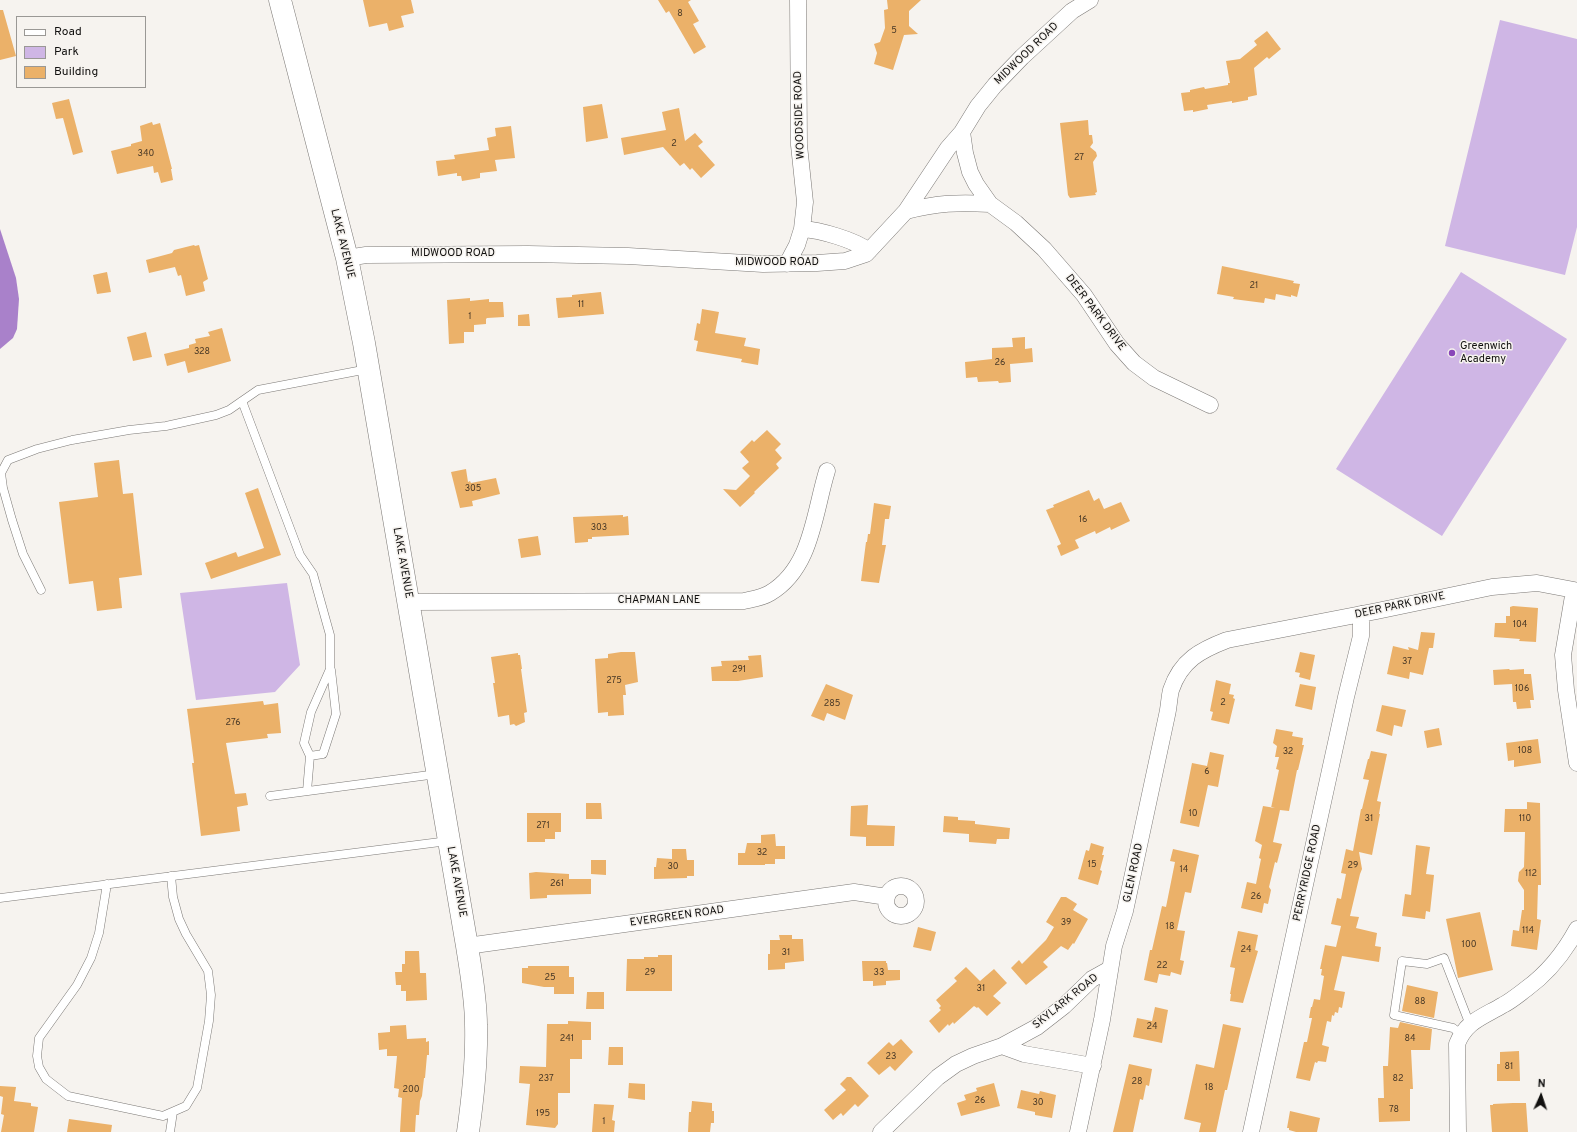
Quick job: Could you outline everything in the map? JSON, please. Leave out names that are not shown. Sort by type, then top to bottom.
[{"type":"main road","name":"LAKE AVENUE","points":[[280,0],[347,258],[369,369],[467,946],[474,994],[476,1025],[476,1065],[468,1132]]},
{"type":"street","name":"WOODSIDE ROAD","points":[[787,264],[797,246],[802,229],[805,202],[799,145],[798,0]]},
{"type":"street","name":"MIDWOOD ROAD","points":[[347,258],[366,255],[528,254],[628,256],[704,260],[729,263],[787,264],[845,261],[866,254],[906,211],[948,148],[962,132],[978,106],[1006,74],[1072,11],[1090,0]]},
{"type":"street","name":"DEER PARK DRIVE","points":[[962,132],[970,172],[976,184],[990,204],[1016,223],[1044,249],[1084,295],[1117,344],[1134,363],[1154,378],[1210,405]]},
{"type":"street","points":[[906,211],[927,205],[946,203],[990,204]]},
{"type":"street","points":[[802,229],[811,230],[853,242],[869,251]]},
{"type":"street","name":"CHAPMAN LANE","points":[[408,602],[744,601],[763,597],[771,593],[795,571],[804,555],[827,471]]},
{"type":"street","name":"DEER PARK DRIVE","points":[[1227,640],[1500,586],[1537,583],[1576,591]]},
{"type":"street","points":[[1576,591],[1564,656],[1566,690],[1577,763]]},
{"type":"street","name":"PERRYRIDGE ROAD","points":[[1251,1132],[1346,697],[1361,636],[1361,614]]},
{"type":"street","name":"GLEN ROAD","points":[[1078,1132],[1102,1020],[1114,946],[1125,911],[1168,715],[1171,690],[1181,669],[1194,655],[1227,640]]},
{"type":"street","name":"EVERGREEN ROAD","points":[[467,946],[854,892],[887,896]]},
{"type":"street","points":[[1458,1132],[1457,1044],[1466,1029],[1482,1016],[1503,1005],[1544,975],[1558,960],[1577,929]]},
{"type":"street","name":"SKYLARK ROAD","points":[[881,1132],[938,1077],[956,1064],[973,1056],[1002,1046],[1036,1028],[1064,1006],[1092,979],[1110,969]]},
{"type":"street","points":[[1002,1046],[1024,1054],[1092,1066]]},
{"type":"lane","points":[[41,590],[23,554],[3,488],[2,473],[8,460],[37,449],[72,440],[129,430],[166,426],[216,415],[229,410],[258,390],[369,369]]},
{"type":"lane","points":[[242,401],[261,455],[300,555],[313,574],[330,635],[330,669],[336,714],[323,754],[310,756]]},
{"type":"lane","points":[[307,791],[310,756],[304,743],[311,712],[330,669]]},
{"type":"lane","points":[[270,796],[438,774]]},
{"type":"lane","points":[[0,898],[449,841]]},
{"type":"lane","points":[[106,884],[99,933],[91,958],[76,985],[39,1038],[37,1056],[39,1067],[46,1079],[68,1096],[163,1116],[186,1106],[197,1088],[209,1021],[211,995],[208,971],[179,919],[173,897],[171,876]]},
{"type":"lane","points":[[1444,958],[1466,1029],[1453,1028],[1394,1015],[1402,961],[1427,964],[1444,958]]},
{"type":"lane","points":[[170,1132],[173,1112]]},
{"type":"green space","points":[[1500,20],[1577,39],[1577,227],[1565,275],[1445,246]]},
{"type":"green space","points":[[1461,272],[1567,339],[1442,536],[1336,469]]},
{"type":"green space","points":[[287,583],[300,665],[275,692],[196,700],[180,593]]},
{"type":"shaded area","points":[[0,229],[16,278],[19,299],[17,329],[13,338],[0,349]]},
{"type":"building","points":[[363,0],[411,0],[414,13],[401,16],[404,27],[389,31],[387,23],[369,27]]},
{"type":"building","points":[[658,0],[691,0],[688,2],[699,21],[693,24],[706,47],[694,54],[669,11],[666,13]]},
{"type":"building","points":[[887,0],[921,0],[909,11],[909,26],[918,34],[904,35],[893,70],[874,64],[877,53],[874,44],[880,42],[885,28],[884,10],[888,9]]},
{"type":"building","points":[[0,10],[3,10],[16,56],[0,60]]},
{"type":"building","points":[[1267,31],[1281,49],[1269,59],[1267,57],[1254,68],[1257,95],[1248,97],[1248,100],[1207,105],[1208,109],[1193,112],[1193,110],[1184,111],[1181,93],[1190,92],[1190,90],[1204,87],[1205,89],[1228,85],[1228,83],[1230,83],[1226,61],[1240,59],[1257,45],[1254,41]]},
{"type":"building","points":[[69,99],[83,152],[73,155],[63,118],[56,119],[52,103]]},
{"type":"building","points":[[602,104],[608,138],[586,142],[583,107]]},
{"type":"building","points":[[679,108],[685,141],[695,133],[703,142],[698,146],[715,165],[701,178],[692,168],[690,170],[684,163],[680,166],[663,147],[624,155],[621,138],[666,130],[662,112]]},
{"type":"building","points":[[1088,120],[1089,135],[1092,135],[1093,143],[1090,147],[1096,152],[1097,156],[1093,162],[1097,192],[1095,193],[1096,195],[1070,198],[1068,195],[1060,123]]},
{"type":"building","points":[[152,122],[153,125],[160,123],[172,169],[173,180],[161,183],[158,172],[154,173],[153,166],[117,174],[111,151],[131,146],[131,144],[142,141],[140,126]]},
{"type":"building","points":[[511,126],[515,158],[495,160],[497,171],[480,173],[480,178],[462,181],[461,176],[457,176],[457,173],[438,176],[436,161],[455,159],[454,155],[489,150],[487,138],[496,136],[495,128]]},
{"type":"building","points":[[194,245],[199,245],[208,279],[203,282],[205,291],[186,296],[181,275],[178,276],[175,267],[149,273],[146,260]]},
{"type":"building","points":[[1222,266],[1294,281],[1293,283],[1300,284],[1297,297],[1276,294],[1275,300],[1265,298],[1264,303],[1233,299],[1234,297],[1217,294]]},
{"type":"building","points":[[107,272],[111,292],[97,294],[93,275]]},
{"type":"building","points":[[601,292],[604,314],[558,318],[556,298]]},
{"type":"building","points":[[470,298],[470,301],[489,299],[489,302],[503,302],[504,317],[487,318],[486,324],[474,325],[474,332],[464,332],[464,343],[449,344],[447,300]]},
{"type":"building","points":[[702,309],[719,312],[715,333],[746,338],[744,346],[760,349],[758,365],[741,362],[742,359],[696,351],[698,341],[694,340],[697,323],[700,324]]},
{"type":"building","points":[[529,314],[530,326],[518,326],[518,315]]},
{"type":"building","points":[[222,328],[231,361],[188,373],[185,361],[167,366],[164,354],[189,348],[189,345],[196,343],[195,339],[210,336],[208,332]]},
{"type":"building","points":[[146,332],[152,357],[133,361],[127,337]]},
{"type":"building","points":[[1025,337],[1025,349],[1032,348],[1033,362],[1010,364],[1011,382],[978,382],[977,377],[966,378],[965,362],[992,359],[992,348],[1013,347],[1012,338]]},
{"type":"building","points":[[767,430],[781,444],[775,450],[782,458],[776,464],[779,468],[740,507],[723,489],[736,490],[750,476],[742,468],[749,462],[740,452],[752,440],[754,442]]},
{"type":"building","points":[[119,460],[123,494],[133,493],[142,575],[119,578],[122,608],[97,611],[93,581],[69,584],[59,502],[98,497],[94,463]]},
{"type":"building","points":[[466,469],[468,482],[470,481],[471,483],[496,478],[500,494],[472,501],[473,506],[460,508],[451,472]]},
{"type":"building","points":[[258,488],[281,555],[211,579],[205,563],[236,552],[238,557],[264,548],[245,493]]},
{"type":"building","points":[[1089,490],[1094,501],[1099,498],[1104,509],[1121,502],[1130,521],[1111,530],[1110,527],[1096,534],[1095,531],[1075,540],[1079,548],[1061,556],[1057,546],[1061,544],[1046,510],[1054,507],[1053,505]]},
{"type":"building","points":[[874,503],[891,506],[889,519],[885,519],[882,545],[886,545],[879,583],[861,581],[866,542],[868,534],[870,534]]},
{"type":"building","points":[[623,515],[623,517],[628,516],[629,535],[592,537],[592,539],[588,539],[588,542],[575,543],[573,517]]},
{"type":"building","points":[[538,536],[541,555],[521,558],[518,539]]},
{"type":"building","points":[[1510,607],[1538,608],[1536,642],[1494,637],[1495,623],[1506,623],[1506,616],[1510,616]]},
{"type":"building","points":[[1421,632],[1435,633],[1433,648],[1429,648],[1423,675],[1410,672],[1409,679],[1387,674],[1393,646],[1409,650],[1408,647],[1418,650]]},
{"type":"building","points":[[635,652],[638,682],[625,685],[626,695],[623,695],[624,715],[608,716],[608,712],[598,713],[595,659],[608,658],[608,654]]},
{"type":"building","points":[[1300,652],[1315,655],[1310,680],[1299,677],[1300,673],[1295,672]]},
{"type":"building","points":[[518,653],[518,655],[520,655],[527,712],[524,713],[525,722],[516,726],[514,724],[510,725],[509,715],[498,717],[491,657]]},
{"type":"building","points":[[761,655],[763,677],[738,681],[712,681],[711,667],[722,666],[721,661],[749,660],[748,656]]},
{"type":"building","points":[[1524,669],[1524,674],[1531,674],[1534,700],[1530,700],[1531,708],[1517,709],[1516,702],[1513,702],[1512,684],[1494,685],[1493,670]]},
{"type":"building","points":[[1216,680],[1231,684],[1229,694],[1234,695],[1233,698],[1235,699],[1229,724],[1211,720],[1213,712],[1210,711]]},
{"type":"building","points":[[826,684],[853,695],[845,720],[827,713],[824,721],[811,716]]},
{"type":"building","points":[[1300,684],[1316,687],[1312,710],[1295,706]]},
{"type":"building","points":[[263,701],[264,705],[278,703],[281,733],[267,734],[268,738],[226,743],[235,794],[246,793],[248,805],[237,807],[240,831],[201,836],[187,709]]},
{"type":"building","points":[[1382,705],[1406,710],[1402,727],[1394,725],[1392,736],[1376,731]]},
{"type":"building","points":[[1439,728],[1442,745],[1427,748],[1424,731]]},
{"type":"building","points":[[1276,729],[1293,732],[1292,736],[1303,738],[1302,745],[1304,745],[1297,770],[1289,811],[1280,810],[1273,842],[1282,844],[1277,863],[1275,862],[1269,887],[1271,890],[1268,904],[1264,903],[1262,913],[1241,908],[1247,882],[1256,884],[1262,845],[1255,841],[1263,806],[1271,807],[1279,770],[1276,769],[1279,757],[1275,757],[1277,746],[1273,743]]},
{"type":"building","points":[[1538,739],[1541,763],[1514,767],[1514,760],[1508,761],[1506,743]]},
{"type":"building","points":[[1371,751],[1387,754],[1377,801],[1381,802],[1380,814],[1372,855],[1359,852],[1362,869],[1350,916],[1359,917],[1356,928],[1377,933],[1375,946],[1381,947],[1379,962],[1342,956],[1334,990],[1345,992],[1342,1008],[1339,1007],[1338,1013],[1335,1012],[1334,1016],[1332,1015],[1331,1022],[1327,1021],[1322,1045],[1329,1047],[1326,1062],[1315,1062],[1310,1081],[1296,1078],[1304,1042],[1307,1042],[1312,1018],[1309,1018],[1311,1007],[1314,999],[1320,1000],[1324,976],[1321,975],[1322,969],[1320,969],[1325,945],[1336,947],[1341,926],[1331,924],[1337,898],[1341,899],[1346,874],[1341,873],[1346,849],[1353,851],[1361,809],[1369,780],[1363,779]]},
{"type":"building","points":[[1210,752],[1224,755],[1218,787],[1208,785],[1199,827],[1180,823],[1192,763],[1207,766]]},
{"type":"building","points":[[1527,802],[1540,803],[1541,885],[1538,885],[1537,919],[1541,920],[1537,950],[1511,946],[1513,930],[1519,931],[1522,910],[1524,910],[1524,890],[1518,881],[1519,872],[1524,867],[1525,832],[1504,832],[1505,809],[1527,809]]},
{"type":"building","points":[[586,803],[601,803],[602,819],[586,819]]},
{"type":"building","points":[[868,805],[867,825],[895,826],[894,846],[866,846],[866,837],[850,836],[851,806]]},
{"type":"building","points":[[527,813],[561,813],[561,832],[555,832],[555,839],[545,839],[545,842],[527,842]]},
{"type":"building","points":[[944,816],[958,817],[958,820],[975,821],[975,824],[1010,828],[1009,839],[997,839],[996,844],[969,842],[969,834],[943,832]]},
{"type":"building","points":[[775,834],[776,846],[785,846],[785,859],[775,859],[775,864],[738,865],[738,853],[745,853],[747,843],[761,843],[761,835]]},
{"type":"building","points":[[1091,843],[1104,847],[1102,855],[1104,855],[1100,870],[1102,871],[1098,885],[1078,879],[1086,850],[1089,851]]},
{"type":"building","points":[[1416,845],[1430,847],[1426,874],[1434,875],[1430,912],[1426,911],[1425,919],[1402,916],[1405,894],[1411,895]]},
{"type":"building","points":[[672,849],[686,849],[687,860],[694,860],[694,876],[687,876],[687,878],[654,879],[654,867],[656,867],[657,858],[672,859]]},
{"type":"building","points":[[1173,849],[1199,855],[1191,893],[1185,892],[1177,930],[1185,931],[1180,960],[1184,961],[1181,975],[1171,972],[1170,976],[1159,974],[1157,983],[1144,980],[1150,950],[1152,950],[1162,906],[1166,907],[1175,862],[1170,861]]},
{"type":"building","points":[[591,860],[606,860],[606,875],[591,874]]},
{"type":"building","points":[[529,873],[569,874],[569,879],[591,879],[591,894],[547,895],[547,898],[530,899]]},
{"type":"building","points":[[1061,897],[1066,897],[1077,904],[1073,910],[1088,919],[1074,944],[1073,943],[1068,950],[1061,946],[1043,962],[1048,967],[1026,985],[1011,968],[1019,960],[1022,964],[1046,940],[1054,927],[1046,922]]},
{"type":"building","points":[[1480,912],[1493,970],[1458,978],[1446,919]]},
{"type":"building","points":[[918,927],[936,932],[931,951],[913,947]]},
{"type":"building","points":[[1238,931],[1258,935],[1255,950],[1258,951],[1243,1003],[1230,1001],[1235,968],[1230,967]]},
{"type":"building","points":[[779,935],[792,935],[792,939],[803,939],[804,961],[785,963],[785,969],[768,970],[770,940],[780,940]]},
{"type":"building","points":[[405,951],[419,951],[420,973],[426,973],[427,1000],[406,1001],[406,991],[401,991],[401,985],[396,985],[395,972],[402,972],[402,964],[405,964]]},
{"type":"building","points":[[658,955],[672,955],[672,991],[626,991],[627,959],[644,959],[644,957],[658,957]]},
{"type":"building","points":[[862,961],[886,961],[888,970],[900,970],[900,980],[886,981],[886,985],[873,986],[873,981],[863,981]]},
{"type":"building","points":[[528,966],[569,966],[569,977],[574,977],[574,994],[554,994],[554,987],[544,987],[522,983],[522,968],[528,968]]},
{"type":"building","points":[[966,967],[980,981],[994,969],[1007,983],[993,996],[1001,1003],[987,1016],[978,1007],[977,1008],[974,1006],[954,1024],[953,1022],[949,1026],[948,1024],[939,1033],[929,1021],[941,1010],[939,1008],[941,1006],[936,1000],[957,981],[954,978]]},
{"type":"building","points":[[1407,985],[1438,992],[1434,1018],[1402,1011]]},
{"type":"building","points":[[587,992],[604,992],[604,1009],[586,1009]]},
{"type":"building","points":[[1155,1007],[1168,1010],[1162,1043],[1133,1037],[1137,1018],[1152,1021]]},
{"type":"building","points":[[568,1021],[591,1022],[591,1040],[582,1040],[582,1059],[570,1059],[570,1093],[558,1093],[558,1124],[555,1128],[526,1125],[530,1084],[519,1083],[520,1066],[546,1067],[547,1024],[568,1024]]},
{"type":"building","points":[[1400,1022],[1432,1029],[1430,1050],[1411,1050],[1413,1089],[1410,1089],[1410,1121],[1379,1122],[1378,1098],[1384,1098],[1383,1066],[1388,1066],[1390,1027],[1398,1028]]},
{"type":"building","points":[[1223,1024],[1241,1028],[1216,1132],[1199,1132],[1201,1123],[1184,1119],[1196,1064],[1214,1068]]},
{"type":"building","points":[[406,1025],[407,1039],[426,1038],[426,1042],[429,1041],[429,1055],[427,1055],[419,1115],[416,1115],[415,1132],[400,1132],[402,1098],[398,1097],[399,1089],[394,1088],[397,1056],[387,1056],[387,1049],[379,1050],[378,1033],[390,1032],[390,1026]]},
{"type":"building","points":[[901,1039],[913,1052],[895,1071],[890,1066],[879,1075],[867,1063],[889,1042],[893,1046]]},
{"type":"building","points":[[609,1047],[623,1047],[623,1065],[608,1065]]},
{"type":"building","points":[[1519,1051],[1520,1081],[1497,1081],[1497,1064],[1500,1064],[1500,1052]]},
{"type":"building","points":[[1129,1064],[1152,1069],[1149,1086],[1146,1085],[1143,1100],[1140,1099],[1133,1132],[1113,1132]]},
{"type":"building","points":[[847,1077],[851,1077],[869,1096],[858,1107],[855,1104],[843,1116],[841,1113],[833,1120],[824,1110],[846,1090],[840,1084]]},
{"type":"building","points":[[629,1083],[645,1084],[645,1100],[628,1098]]},
{"type":"building","points":[[994,1083],[1000,1106],[961,1116],[957,1103],[966,1100],[964,1095],[977,1091],[976,1088]]},
{"type":"building","points":[[0,1086],[16,1087],[14,1101],[31,1103],[31,1106],[38,1107],[34,1132],[1,1132],[4,1115],[1,1114],[3,1097],[0,1096]]},
{"type":"building","points":[[1021,1090],[1039,1094],[1040,1091],[1056,1095],[1052,1118],[1035,1115],[1035,1112],[1017,1108]]},
{"type":"building","points":[[692,1101],[712,1103],[714,1123],[711,1123],[710,1132],[688,1132],[689,1112],[691,1112]]},
{"type":"building","points":[[1526,1103],[1528,1132],[1492,1132],[1490,1105]]},
{"type":"building","points":[[594,1104],[614,1105],[612,1120],[615,1121],[614,1132],[592,1132]]},
{"type":"building","points":[[1290,1111],[1320,1118],[1317,1132],[1296,1132],[1289,1130],[1289,1128],[1287,1128]]},
{"type":"building","points":[[69,1119],[112,1125],[111,1132],[67,1132]]},
{"type":"place","name":"Greenwich Academy","points":[[1452,353]]}]
